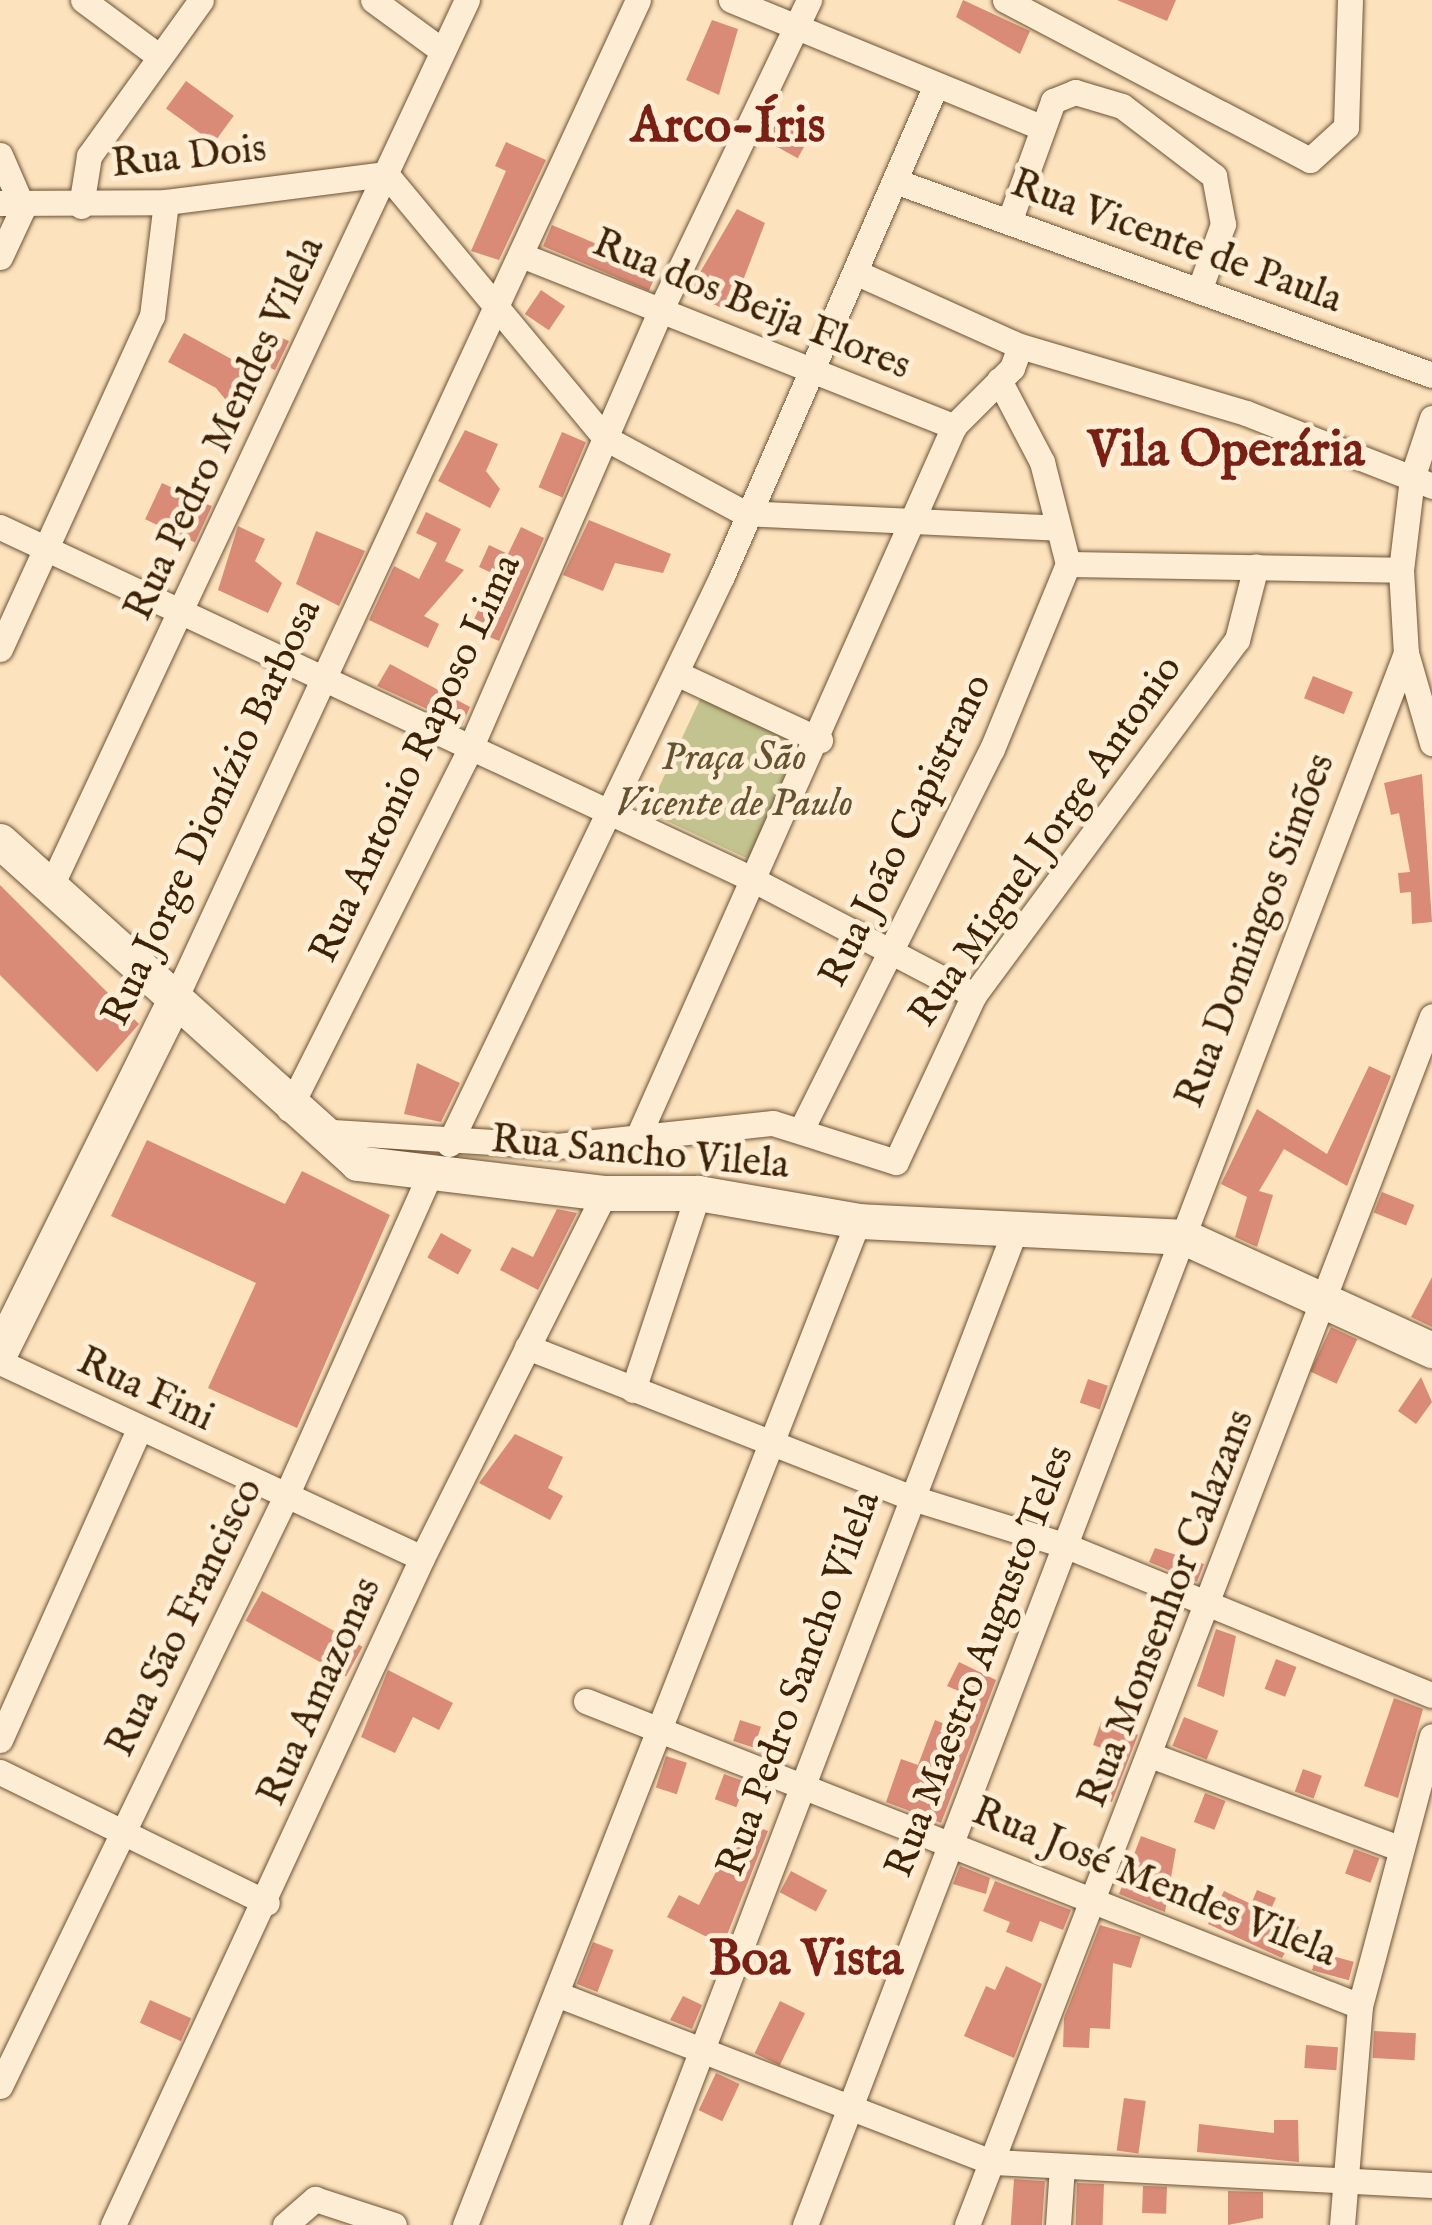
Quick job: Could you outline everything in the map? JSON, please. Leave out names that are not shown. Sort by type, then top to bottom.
[{"type":"main road","name":"Rua Sancho Vilela","points":[[0,841],[301,1120],[357,1163],[430,1177],[605,1193],[698,1193],[858,1221],[1184,1236],[1327,1296],[1432,1350]]},
{"type":"main road","name":"Rua Jorge Dionízio Barbosa","points":[[0,1352],[174,1001]]},
{"type":"street","points":[[83,0],[157,55]]},
{"type":"street","points":[[82,206],[89,156],[157,55],[200,0]]},
{"type":"street","points":[[373,0],[440,49]]},
{"type":"street","name":"Rua Pedro Mendes Vilela","points":[[50,888],[386,174],[440,49],[467,0]]},
{"type":"street","name":"Rua Jorge Dionízio Barbosa","points":[[174,1001],[638,0]]},
{"type":"street","points":[[731,0],[1043,128]]},
{"type":"street","name":"Rua Antonio Raposo Lima","points":[[301,1120],[469,750],[661,309],[808,0]]},
{"type":"street","points":[[1005,0],[1310,160],[1330,152],[1346,127],[1350,0]]},
{"type":"street","points":[[449,1144],[676,673],[806,369],[856,272],[936,85]]},
{"type":"street","points":[[1009,222],[1054,100],[1082,93],[1122,106],[1193,153],[1222,199],[1198,291]]},
{"type":"street","points":[[0,156],[12,205],[0,257]]},
{"type":"street","points":[[386,174],[606,438],[744,513],[907,525],[1057,528]]},
{"type":"street","name":"Rua Dois","points":[[12,205],[166,202],[386,174]]},
{"type":"street","name":"Rua Vicente de Paula","points":[[895,182],[1432,375]]},
{"type":"street","points":[[0,649],[49,551],[152,316],[166,202]]},
{"type":"street","name":"Rua dos Beija Flores","points":[[521,255],[954,426]]},
{"type":"street","points":[[856,272],[1020,346],[1246,413],[1422,482]]},
{"type":"street","points":[[640,1132],[750,878],[820,740],[907,525],[954,426],[999,380],[1020,346]]},
{"type":"street","points":[[999,380],[1042,462],[1068,564],[1401,570]]},
{"type":"street","points":[[1432,418],[1401,570],[1406,653],[1432,743]]},
{"type":"street","points":[[0,527],[180,616],[324,674],[469,750],[750,878],[974,995]]},
{"type":"street","name":"Rua João Capistrano","points":[[803,1126],[893,952],[1068,564]]},
{"type":"street","name":"Rua Miguel Jorge Antonio","points":[[803,1126],[896,1162],[974,995],[1237,640],[1256,566]]},
{"type":"street","name":"Rua Domingos Simões","points":[[1184,1236],[1406,653]]},
{"type":"street","points":[[676,673],[820,740]]},
{"type":"street","name":"Rua Monsenhor Calazans","points":[[967,2225],[1154,1756],[1429,1032]]},
{"type":"street","points":[[301,1120],[449,1144],[557,1146],[640,1132],[803,1126]]},
{"type":"street","name":"Rua São Francisco","points":[[0,2086],[286,1496],[430,1177]]},
{"type":"street","name":"Rua Amazonas","points":[[113,2225],[267,1903],[422,1558],[605,1193]]},
{"type":"street","points":[[634,1390],[698,1193]]},
{"type":"street","points":[[465,2225],[560,1995],[657,1732],[858,1221]]},
{"type":"street","name":"Rua Pedro Sancho Vilela","points":[[635,2225],[706,2048],[800,1785],[1016,1226]]},
{"type":"street","name":"Rua Maestro Augusto Teles","points":[[805,2225],[1184,1236]]},
{"type":"street","points":[[527,1347],[634,1390],[773,1438],[909,1498],[1064,1545],[1432,1695]]},
{"type":"street","name":"Rua Fini","points":[[0,1362],[138,1432],[422,1558]]},
{"type":"street","points":[[0,1740],[138,1432]]},
{"type":"street","name":"Rua José Mendes Vilela","points":[[586,1701],[1360,2006]]},
{"type":"street","points":[[1342,2225],[1360,2006],[1396,1847],[1432,1736]]},
{"type":"street","points":[[1154,1756],[1396,1847]]},
{"type":"street","points":[[0,1772],[267,1903]]},
{"type":"street","points":[[560,1995],[854,2103],[992,2162],[1432,2185]]},
{"type":"street","points":[[1058,2225],[1062,2167]]},
{"type":"street","points":[[285,2225],[315,2199],[394,2225]]},
{"type":"green space","name":"Praça São Vicente de Paulo","points":[[702,695],[823,751],[768,868],[647,812]]},
{"type":"building","points":[[963,0],[1030,31],[1020,54],[956,17]]},
{"type":"building","points":[[1117,0],[1176,0],[1167,21]]},
{"type":"building","points":[[712,20],[738,29],[719,95],[686,80]]},
{"type":"building","points":[[186,81],[234,116],[214,143],[166,109]]},
{"type":"building","points":[[776,121],[808,139],[798,158],[765,140]]},
{"type":"building","points":[[506,142],[546,160],[499,260],[471,251],[506,171],[495,166]]},
{"type":"building","points":[[737,209],[765,223],[731,312],[688,293]]},
{"type":"building","points":[[552,225],[658,270],[649,291],[543,246]]},
{"type":"building","points":[[541,290],[565,306],[549,330],[525,314]]},
{"type":"building","points":[[259,329],[289,341],[275,370],[263,365],[238,415],[216,388],[168,362],[184,333],[244,366]]},
{"type":"building","points":[[465,430],[498,444],[486,471],[500,489],[490,508],[438,481]]},
{"type":"building","points":[[562,432],[586,442],[562,497],[539,487]]},
{"type":"building","points":[[162,483],[212,506],[195,542],[145,519]]},
{"type":"building","points":[[426,512],[461,529],[445,561],[464,570],[424,616],[439,624],[428,648],[369,620],[394,566],[419,579],[437,543],[416,533]]},
{"type":"building","points":[[589,520],[671,554],[663,573],[615,563],[603,591],[563,575]]},
{"type":"building","points":[[238,526],[265,539],[255,561],[282,583],[268,613],[218,590]]},
{"type":"building","points":[[521,527],[544,538],[499,641],[469,629],[496,575],[479,567],[489,545],[508,554]]},
{"type":"building","points":[[316,531],[365,551],[339,606],[296,584]]},
{"type":"building","points":[[390,664],[470,707],[462,725],[377,686]]},
{"type":"building","points":[[1313,676],[1353,692],[1344,714],[1304,698]]},
{"type":"building","points":[[1422,774],[1432,922],[1412,924],[1411,892],[1400,893],[1398,873],[1410,872],[1399,813],[1391,815],[1384,783]]},
{"type":"building","points":[[0,885],[139,1024],[97,1072],[0,975]]},
{"type":"building","points":[[417,1063],[460,1083],[441,1122],[404,1114]]},
{"type":"building","points":[[1369,1066],[1391,1076],[1347,1186],[1284,1149],[1259,1191],[1273,1195],[1257,1247],[1235,1237],[1247,1197],[1221,1184],[1257,1109],[1327,1154]]},
{"type":"building","points":[[147,1140],[285,1204],[302,1171],[390,1215],[297,1428],[208,1388],[256,1283],[111,1216]]},
{"type":"building","points":[[1382,1192],[1414,1205],[1406,1226],[1374,1212]]},
{"type":"building","points":[[557,1209],[577,1213],[538,1290],[500,1270],[512,1247],[533,1257]]},
{"type":"building","points":[[441,1233],[472,1250],[458,1274],[427,1257]]},
{"type":"building","points":[[1432,1277],[1432,1327],[1411,1317]]},
{"type":"building","points":[[1331,1327],[1357,1339],[1337,1384],[1310,1371]]},
{"type":"building","points":[[1421,1377],[1432,1402],[1416,1424],[1398,1411]]},
{"type":"building","points":[[1088,1379],[1108,1386],[1100,1409],[1080,1403]]},
{"type":"building","points":[[515,1434],[563,1457],[548,1488],[563,1496],[550,1520],[479,1483]]},
{"type":"building","points":[[1155,1548],[1204,1564],[1197,1582],[1149,1562]]},
{"type":"building","points":[[262,1591],[363,1647],[346,1676],[246,1621]]},
{"type":"building","points":[[1216,1629],[1236,1636],[1224,1697],[1197,1686]]},
{"type":"building","points":[[1276,1659],[1297,1667],[1285,1697],[1265,1689]]},
{"type":"building","points":[[959,1662],[996,1680],[941,1823],[886,1802],[901,1759],[918,1765],[935,1720],[947,1725],[961,1692],[947,1686]]},
{"type":"building","points":[[388,1670],[453,1703],[439,1730],[413,1717],[395,1753],[361,1737]]},
{"type":"building","points":[[1394,1698],[1423,1709],[1398,1798],[1364,1786]]},
{"type":"building","points":[[1184,1717],[1218,1731],[1207,1760],[1172,1746]]},
{"type":"building","points":[[740,1720],[761,1727],[754,1748],[733,1741]]},
{"type":"building","points":[[1101,1722],[1138,1735],[1112,1802],[1082,1794],[1104,1749],[1093,1745]]},
{"type":"building","points":[[666,1756],[687,1763],[677,1794],[656,1787]]},
{"type":"building","points":[[1303,1769],[1322,1776],[1314,1798],[1295,1792]]},
{"type":"building","points":[[724,1774],[746,1782],[736,1807],[715,1799]]},
{"type":"building","points":[[1205,1793],[1226,1801],[1214,1830],[1194,1822]]},
{"type":"building","points":[[742,1821],[768,1831],[723,1945],[667,1917],[679,1895],[699,1905]]},
{"type":"building","points":[[1141,1836],[1176,1849],[1165,1912],[1119,1894]]},
{"type":"building","points":[[1354,1849],[1379,1858],[1370,1883],[1345,1873]]},
{"type":"building","points":[[960,1866],[990,1878],[986,1894],[953,1884]]},
{"type":"building","points":[[791,1871],[827,1890],[816,1911],[780,1892]]},
{"type":"building","points":[[995,1881],[1071,1910],[1063,1930],[1040,1921],[1032,1942],[1006,1932],[1010,1922],[983,1911]]},
{"type":"building","points":[[1257,1890],[1276,1898],[1270,1911],[1299,1927],[1282,1958],[1208,1924],[1224,1891],[1251,1904]]},
{"type":"building","points":[[1100,1925],[1141,1937],[1131,1968],[1113,1963],[1110,2029],[1090,2028],[1089,2048],[1063,2047],[1064,2018]]},
{"type":"building","points":[[593,1942],[614,1950],[597,1992],[577,1984]]},
{"type":"building","points":[[1317,1952],[1354,1962],[1349,1980],[1312,1970]]},
{"type":"building","points":[[1006,1966],[1042,1984],[1014,2058],[964,2036],[986,1986],[995,1990]]},
{"type":"building","points":[[683,1996],[702,2005],[692,2029],[670,2020]]},
{"type":"building","points":[[150,2000],[191,2018],[181,2041],[140,2023]]},
{"type":"building","points":[[780,2001],[805,2013],[780,2065],[755,2053]]},
{"type":"building","points":[[1374,2031],[1416,2033],[1415,2060],[1373,2058]]},
{"type":"building","points":[[1306,2045],[1338,2047],[1336,2070],[1304,2068]]},
{"type":"building","points":[[716,2073],[740,2084],[722,2121],[699,2110]]},
{"type":"building","points":[[1124,2098],[1146,2101],[1138,2154],[1117,2150]]},
{"type":"building","points":[[1274,2120],[1298,2120],[1299,2162],[1197,2152],[1199,2124],[1274,2133]]},
{"type":"building","points":[[1014,2179],[1045,2181],[1042,2225],[1011,2225]]},
{"type":"building","points":[[1077,2183],[1104,2184],[1103,2225],[1076,2225]]},
{"type":"building","points":[[1143,2186],[1167,2187],[1166,2214],[1142,2213]]},
{"type":"building","points":[[1228,2191],[1263,2192],[1263,2218],[1228,2225]]},
{"type":"district","name":"Arco-Íris","points":[[728,128]]},
{"type":"district","name":"Vila Operária","points":[[1226,452]]},
{"type":"district","name":"Boa Vista","points":[[806,1961]]}]
